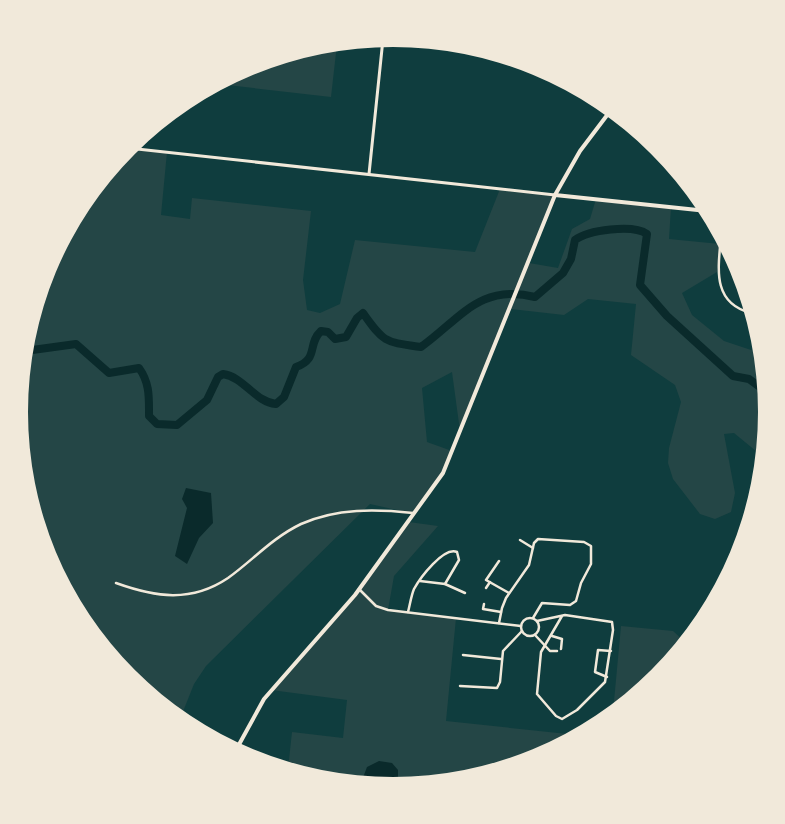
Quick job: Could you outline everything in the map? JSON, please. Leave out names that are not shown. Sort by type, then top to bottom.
[{"type":"main road","points":[[240,743],[264,700],[359,589],[443,473],[555,195],[580,151],[606,116]]},
{"type":"main road","points":[[555,195],[697,210]]},
{"type":"street","points":[[368,174],[382,47]]},
{"type":"street","points":[[139,149],[555,195]]},
{"type":"street","points":[[720,251],[719,284],[734,305],[742,309]]},
{"type":"street","points":[[116,582],[156,595],[189,594],[208,590],[229,577],[278,537],[302,524],[356,510],[383,510],[415,514]]},
{"type":"street","points":[[499,623],[501,612],[509,593],[529,565],[536,541],[543,538],[584,542],[593,548],[591,564],[581,583],[576,601],[570,605],[542,603],[533,618]]},
{"type":"street","points":[[520,540],[533,548]]},
{"type":"street","points":[[408,612],[415,588],[420,581],[447,551],[457,552],[459,560],[444,584]]},
{"type":"street","points":[[499,562],[486,580],[509,593]]},
{"type":"street","points":[[420,581],[444,584],[465,593]]},
{"type":"street","points":[[486,588],[490,582]]},
{"type":"street","points":[[359,589],[376,606],[408,612],[521,626]]},
{"type":"street","points":[[484,604],[483,609],[501,612]]},
{"type":"street","points":[[536,621],[562,616],[612,622],[614,630],[605,682],[567,718],[562,719],[556,716],[537,694],[541,652],[562,616]]},
{"type":"street","points":[[533,618],[539,628],[535,635]]},
{"type":"street","points":[[533,618],[525,619],[521,626],[522,631],[527,636],[535,635]]},
{"type":"street","points":[[460,686],[497,688],[500,682],[501,659],[506,648],[522,631]]},
{"type":"street","points":[[535,635],[550,651],[557,652]]},
{"type":"street","points":[[552,636],[562,639],[561,649]]},
{"type":"street","points":[[607,677],[595,672],[598,650],[611,651]]},
{"type":"street","points":[[463,655],[501,659]]},
{"type":"shaded area","points":[[336,51],[331,97],[230,85],[275,66]]},
{"type":"shaded area","points":[[139,149],[167,152],[161,215],[190,219],[192,198],[311,211],[303,280],[307,310],[320,313],[340,304],[355,240],[475,252],[500,189],[555,195],[529,263],[558,268],[572,229],[590,219],[596,199],[671,207],[669,239],[716,244],[719,250],[717,272],[682,293],[692,315],[724,341],[752,350],[758,412],[755,450],[734,433],[724,434],[735,493],[731,512],[715,519],[700,514],[673,479],[668,463],[669,448],[681,402],[675,385],[631,355],[636,304],[588,299],[564,315],[511,309],[460,431],[452,372],[422,388],[427,442],[452,451],[443,473],[415,514],[370,504],[206,666],[194,684],[183,711],[170,702],[134,670],[118,653],[89,615],[65,573],[47,529],[35,483],[28,436],[28,388],[31,364],[40,318],[55,272],[76,229],[89,209],[118,171]]},
{"type":"shaded area","points":[[186,488],[211,493],[213,523],[199,538],[187,564],[175,556],[187,508],[182,499]]},
{"type":"shaded area","points":[[409,522],[438,526],[394,576],[388,610],[456,618],[446,721],[564,734],[510,758],[487,765],[440,774],[392,777],[369,776],[321,770],[289,762],[292,732],[343,738],[347,700],[271,690],[355,595]]},
{"type":"shaded area","points":[[621,626],[673,631],[680,637],[667,653],[614,703]]},
{"type":"shaded area","points":[[379,761],[392,763],[398,770],[398,777],[364,776],[367,767]]},
{"type":"waterway","points":[[33,350],[76,344],[109,373],[139,368],[147,385],[149,416],[157,424],[177,425],[207,400],[218,377],[223,374],[237,380],[262,399],[276,404],[284,397],[296,367],[308,360],[314,341],[321,331],[328,332],[335,339],[346,337],[357,318],[363,313],[381,336],[386,339],[400,344],[421,347],[460,315],[485,299],[499,295],[516,294],[535,297],[563,273],[571,259],[575,240],[581,236],[600,231],[632,229],[647,234],[640,285],[667,316],[733,376],[749,379],[757,385]]}]
